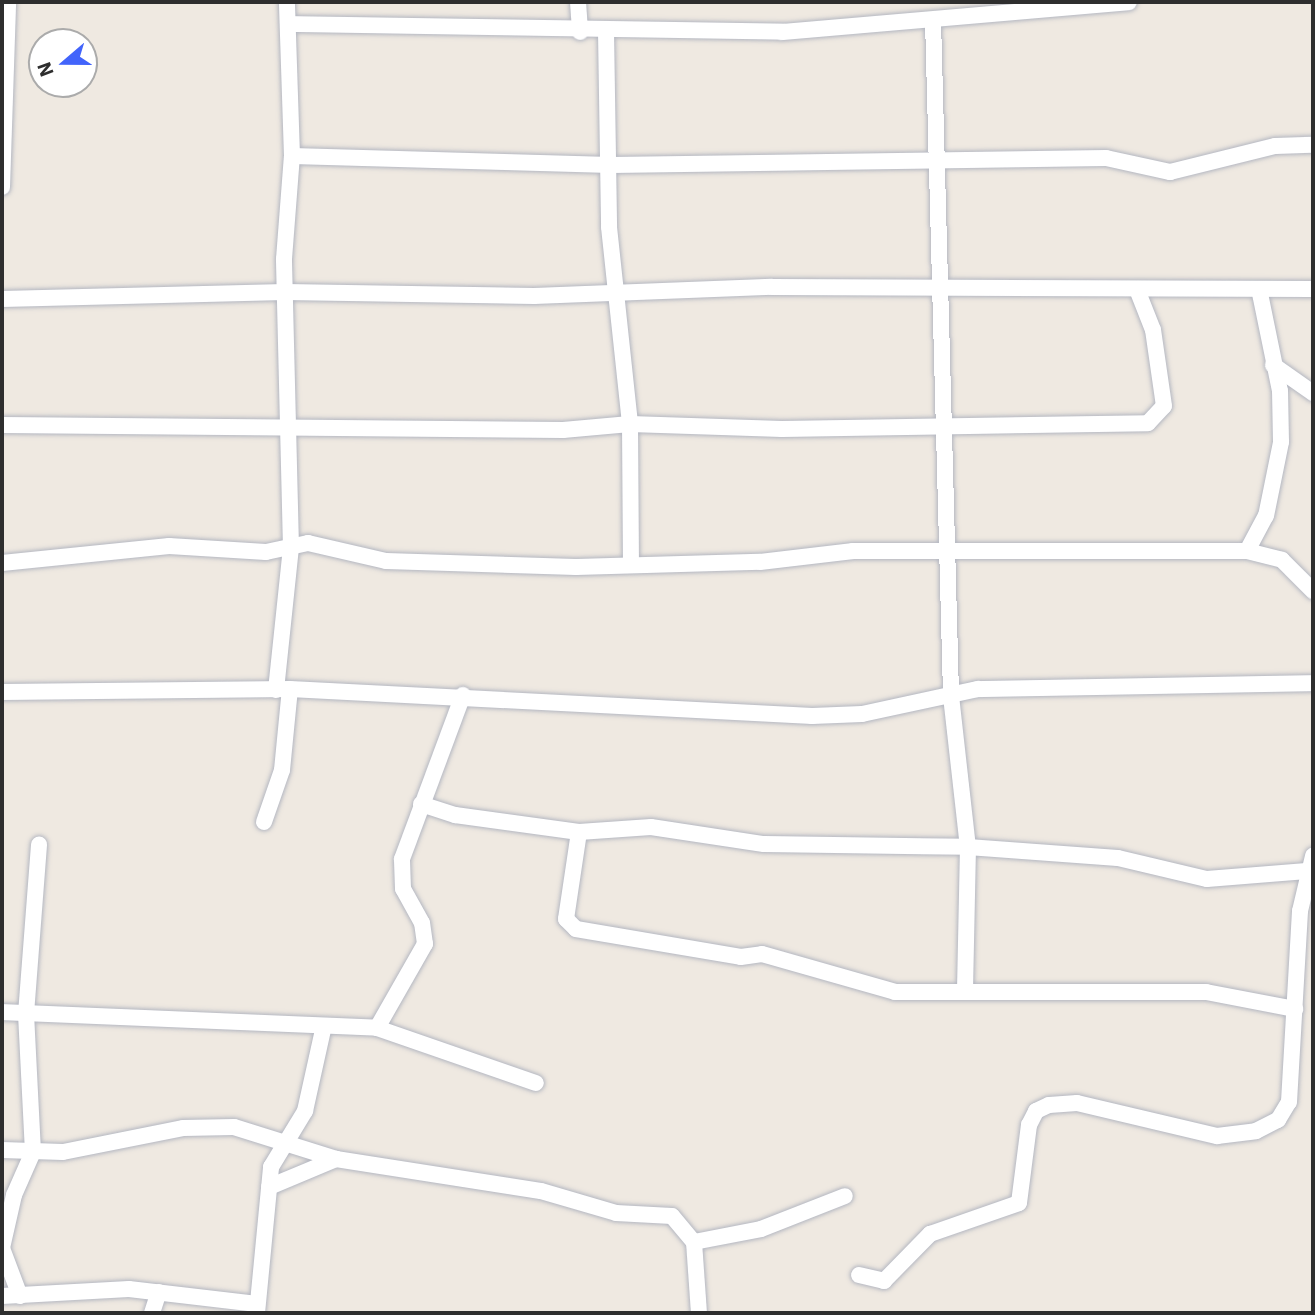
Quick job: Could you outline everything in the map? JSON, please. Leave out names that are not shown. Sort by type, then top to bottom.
[{"type":"street","points":[[2,187],[8,2]]},
{"type":"street","points":[[264,822],[282,770],[283,690],[291,548],[285,292],[292,156],[290,24],[287,2]]},
{"type":"street","points":[[578,2],[580,32]]},
{"type":"street","points":[[290,24],[580,32],[782,32],[1129,2]]},
{"type":"street","points":[[933,20],[933,161],[951,554],[951,696],[968,847],[965,989]]},
{"type":"street","points":[[606,31],[613,293],[630,424],[631,563]]},
{"type":"street","points":[[292,156],[611,165],[1106,158],[1170,172],[1275,146],[1313,145]]},
{"type":"street","points":[[1247,551],[1266,516],[1281,442],[1273,365],[1259,289]]},
{"type":"street","points":[[2,299],[285,292],[1138,292],[1313,289]]},
{"type":"street","points":[[2,425],[71,430],[288,424],[563,430],[630,424],[1148,423],[1160,416],[1158,351],[1138,292]]},
{"type":"street","points":[[1273,365],[1313,393]]},
{"type":"street","points":[[2,563],[169,546],[291,548],[308,543],[386,561],[760,562],[853,551],[951,554],[1247,551],[1282,560],[1313,591]]},
{"type":"street","points":[[2,692],[283,690],[463,695],[812,716],[862,714],[951,696],[1066,684],[1313,683]]},
{"type":"street","points":[[377,1028],[425,944],[422,923],[401,877],[421,804],[463,695]]},
{"type":"street","points":[[421,804],[455,815],[579,832],[651,827],[764,844],[968,847],[1118,858],[1207,879],[1310,863],[1306,938],[1294,1009],[1289,1102],[1278,1120],[1256,1131],[1217,1136],[1077,1102],[1049,1105],[1036,1111],[1029,1125],[1019,1203],[930,1234],[884,1281],[859,1276]]},
{"type":"street","points":[[579,832],[566,919],[576,929],[741,957],[772,956],[895,992],[965,989],[1206,992],[1294,1009]]},
{"type":"street","points":[[20,1296],[2,1248],[4,1232],[33,1152],[26,1014],[39,844]]},
{"type":"street","points":[[2,1012],[205,1016],[323,1030],[377,1028],[536,1083]]},
{"type":"street","points":[[2,1296],[159,1292],[257,1308],[269,1187],[285,1139],[305,1111],[323,1030]]},
{"type":"street","points":[[2,1150],[80,1150],[205,1126],[285,1139],[336,1159],[541,1191],[616,1213],[672,1216],[694,1242],[699,1313]]},
{"type":"street","points":[[269,1187],[336,1159]]},
{"type":"street","points":[[694,1242],[761,1229],[845,1196]]},
{"type":"street","points":[[152,1313],[159,1292]]}]
